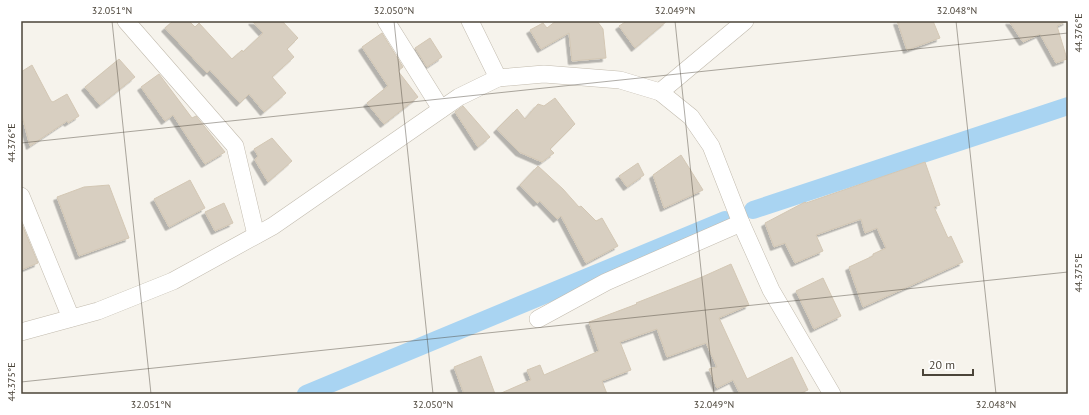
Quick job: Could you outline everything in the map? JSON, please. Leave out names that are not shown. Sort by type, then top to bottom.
[{"type":"street","points":[[126,21],[235,146],[256,235]]},
{"type":"street","points":[[386,21],[441,109]]},
{"type":"street","points":[[470,21],[498,78]]},
{"type":"street","points":[[660,92],[745,21]]},
{"type":"street","points":[[21,332],[98,311],[173,281],[273,226],[459,97],[498,78],[544,74],[612,79],[660,92],[691,117],[711,146],[741,223],[771,290],[832,394]]},
{"type":"street","points":[[21,196],[71,318]]},
{"type":"street","points":[[538,319],[606,282],[741,223]]},
{"type":"building","points":[[173,21],[189,21],[195,27],[199,23],[232,59],[242,50],[243,52],[263,33],[252,21],[282,21],[298,38],[287,49],[294,57],[272,77],[286,93],[264,112],[249,94],[240,103],[210,70],[207,73],[165,28]]},
{"type":"building","points":[[556,21],[597,21],[603,29],[606,58],[572,61],[569,33],[541,49],[530,30],[543,23],[547,28]]},
{"type":"building","points":[[627,21],[667,21],[635,48],[619,26]]},
{"type":"building","points":[[897,21],[933,21],[940,38],[907,50]]},
{"type":"building","points":[[1009,21],[1067,21],[1057,26],[1067,59],[1056,63],[1040,34],[1023,42]]},
{"type":"building","points":[[382,33],[403,67],[398,71],[418,97],[384,124],[367,103],[388,86],[362,47]]},
{"type":"building","points":[[430,38],[442,57],[427,67],[415,48]]},
{"type":"building","points":[[119,59],[135,77],[100,105],[85,87]]},
{"type":"building","points":[[32,65],[51,101],[53,102],[67,94],[79,116],[68,123],[67,121],[30,146],[21,112],[21,72]]},
{"type":"building","points":[[159,74],[192,118],[196,116],[225,152],[205,164],[173,115],[165,121],[141,87]]},
{"type":"building","points":[[555,98],[575,124],[550,149],[554,153],[542,162],[519,152],[497,129],[517,109],[525,119],[538,104],[544,106]]},
{"type":"building","points":[[463,106],[490,137],[478,147],[455,112]]},
{"type":"building","points":[[272,138],[292,161],[268,182],[255,160],[258,156],[254,149]]},
{"type":"building","points":[[681,155],[703,190],[664,208],[653,175]]},
{"type":"building","points":[[925,162],[940,205],[934,207],[948,238],[951,236],[963,262],[863,307],[849,267],[886,248],[877,228],[865,233],[861,219],[816,235],[823,251],[795,263],[785,243],[774,247],[765,223],[805,202],[806,203]]},
{"type":"building","points":[[638,163],[644,175],[627,187],[619,176]]},
{"type":"building","points":[[538,166],[563,189],[579,207],[581,206],[596,221],[602,218],[618,246],[586,263],[561,216],[557,219],[540,201],[537,203],[520,185]]},
{"type":"building","points":[[190,180],[205,208],[169,227],[154,199]]},
{"type":"building","points":[[109,185],[129,238],[79,256],[57,197],[84,187]]},
{"type":"building","points":[[224,203],[233,223],[215,231],[205,212]]},
{"type":"building","points":[[21,222],[38,263],[21,270]]},
{"type":"building","points":[[731,264],[749,305],[719,318],[747,379],[792,357],[808,390],[799,394],[740,394],[733,380],[717,388],[709,369],[717,367],[706,343],[667,357],[657,329],[620,342],[631,370],[602,381],[607,394],[499,394],[531,380],[527,370],[540,365],[544,375],[599,351],[589,322],[637,304],[636,303]]},
{"type":"building","points":[[823,278],[841,316],[814,329],[796,291]]},
{"type":"building","points":[[481,356],[495,394],[464,394],[454,367]]},
{"type":"waterway","points":[[753,210],[1068,106]]},
{"type":"waterway","points":[[306,394],[725,220]]}]
